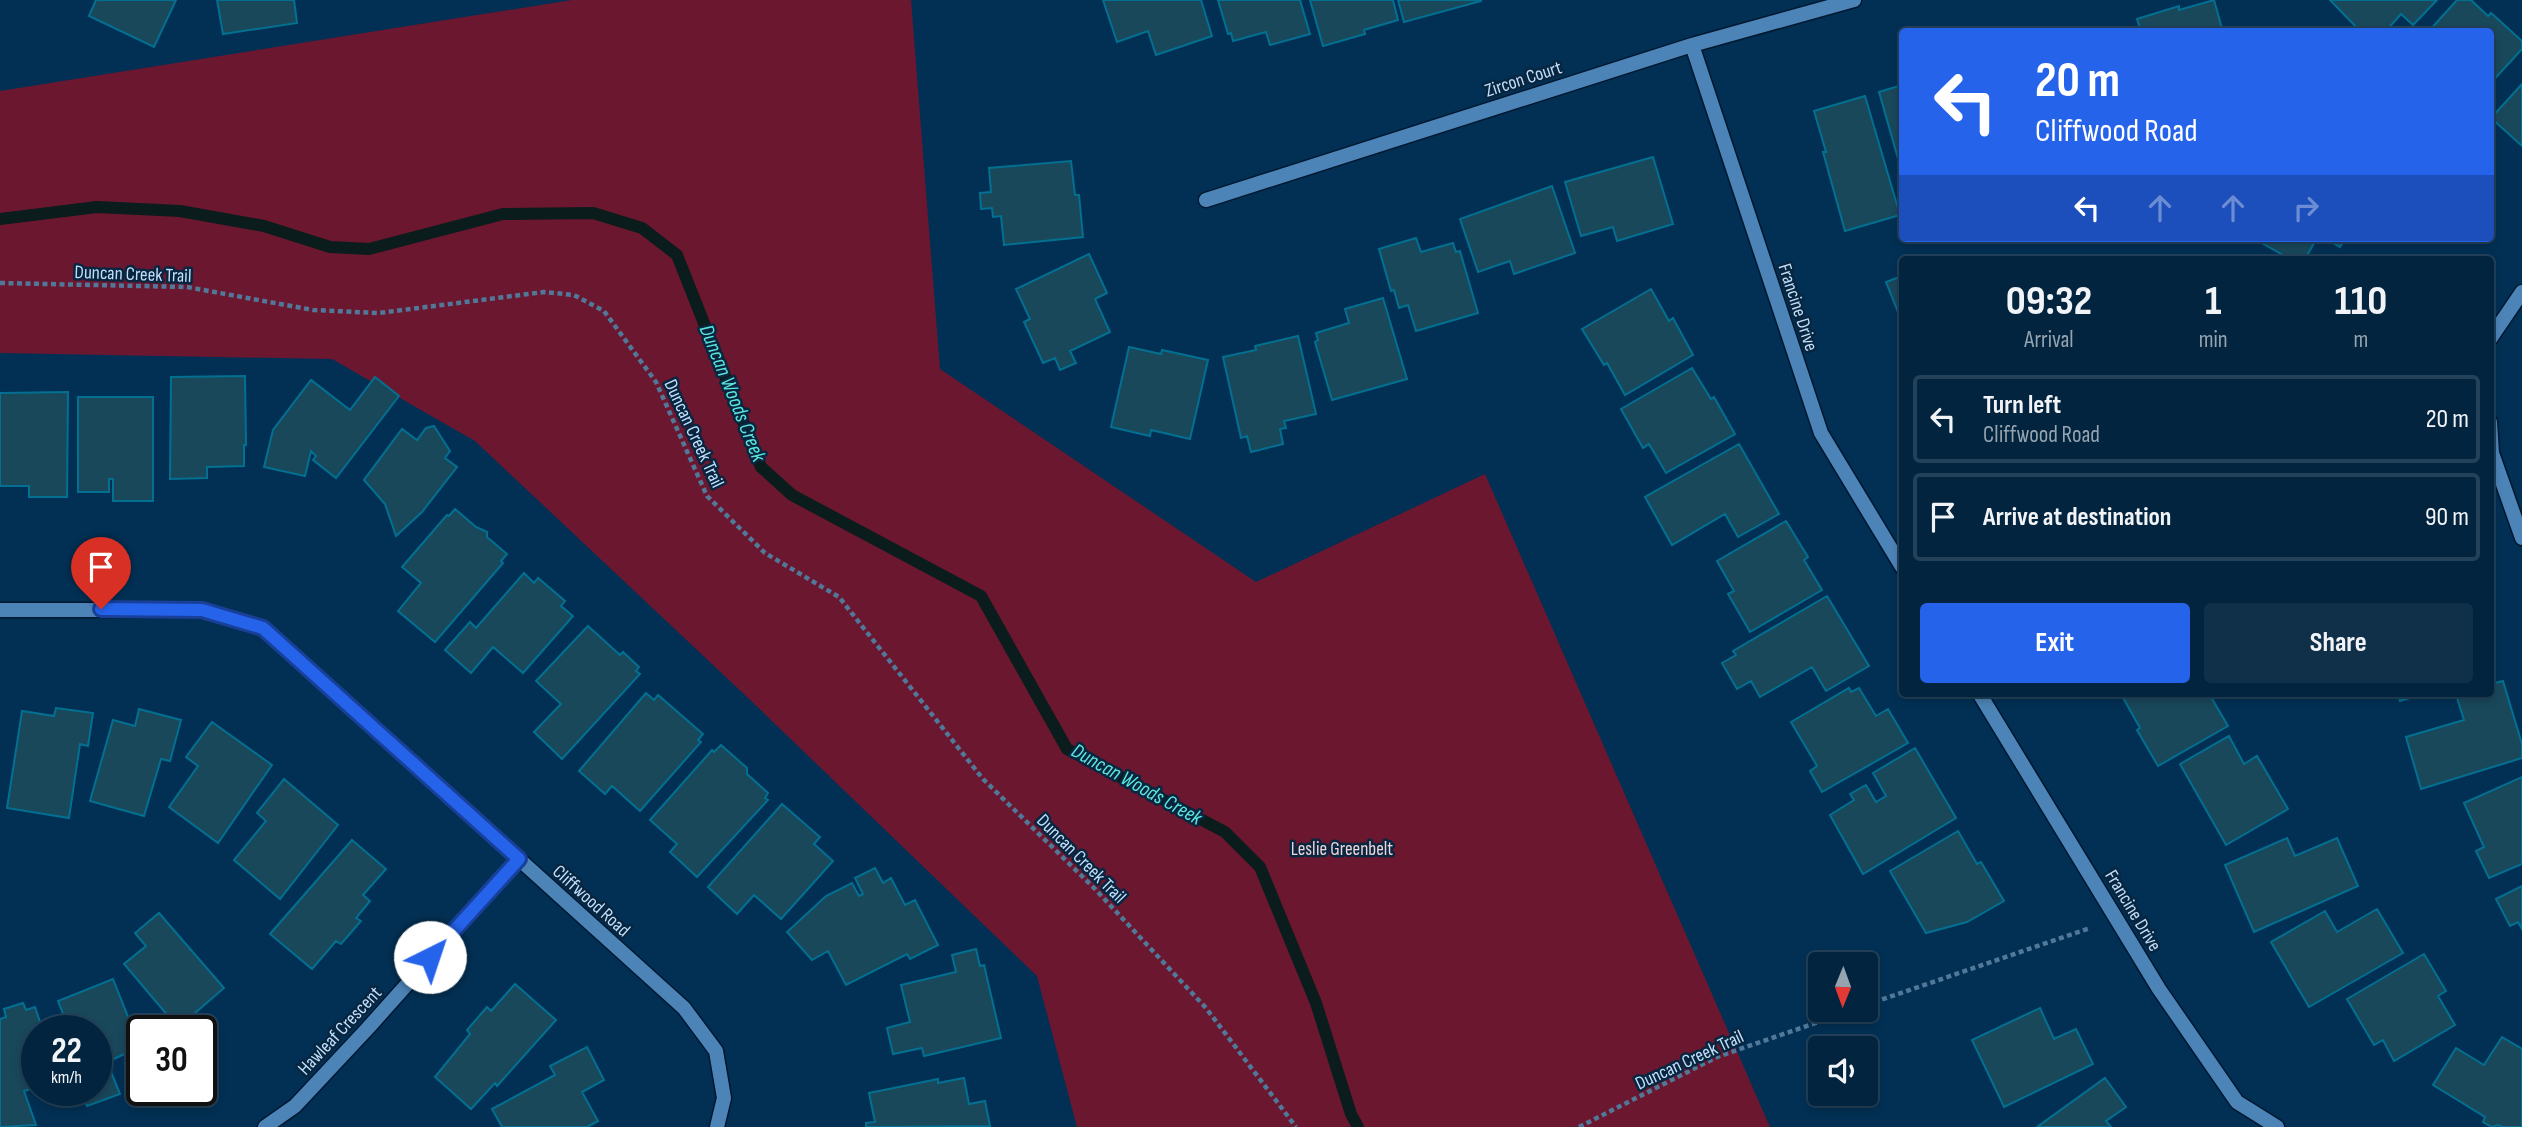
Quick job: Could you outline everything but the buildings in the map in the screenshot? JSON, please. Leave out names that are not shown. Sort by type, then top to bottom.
[{"type":"street","name":"Zircon Court","points":[[1206,200],[1692,45],[1854,0]]},
{"type":"street","name":"Francine Drive","points":[[1692,45],[1821,433],[1899,562]]},
{"type":"street","points":[[2494,333],[2522,292]]},
{"type":"street","points":[[2494,459],[2522,538]]},
{"type":"street","name":"Cliffwood Road","points":[[0,610],[202,610],[263,628],[684,1008],[716,1051],[724,1098],[717,1127]]},
{"type":"street","name":"Francine Drive","points":[[1981,697],[2159,989],[2237,1102],[2277,1127]]},
{"type":"street","name":"Hawleaf Crescent","points":[[265,1127],[295,1106],[519,859]]},
{"type":"path","name":"Duncan Creek Trail","points":[[0,283],[187,287],[313,310],[379,313],[544,292],[574,295],[604,311],[656,382],[707,496],[765,553],[839,597],[983,779],[1095,889],[1206,1008],[1296,1127]]},
{"type":"path","points":[[1878,1001],[2116,919]]},
{"type":"path","name":"Duncan Creek Trail","points":[[1579,1127],[1717,1056],[1818,1022]]},
{"type":"green space","name":"Leslie Greenbelt","points":[[572,0],[911,0],[940,369],[1256,582],[1485,474],[1770,1127],[1077,1127],[1037,976],[746,696],[475,441],[332,359],[0,353],[0,91]]},
{"type":"waterway","name":"Duncan Woods Creek","points":[[0,219],[97,207],[180,211],[264,226],[330,247],[369,249],[503,214],[593,213],[642,228],[677,255],[761,467],[792,495],[981,596],[1067,749],[1225,832],[1260,867],[1316,1003],[1351,1114],[1358,1127]]},
{"type":"route","points":[[101,609],[202,610],[263,628],[519,859],[430,957]]}]
